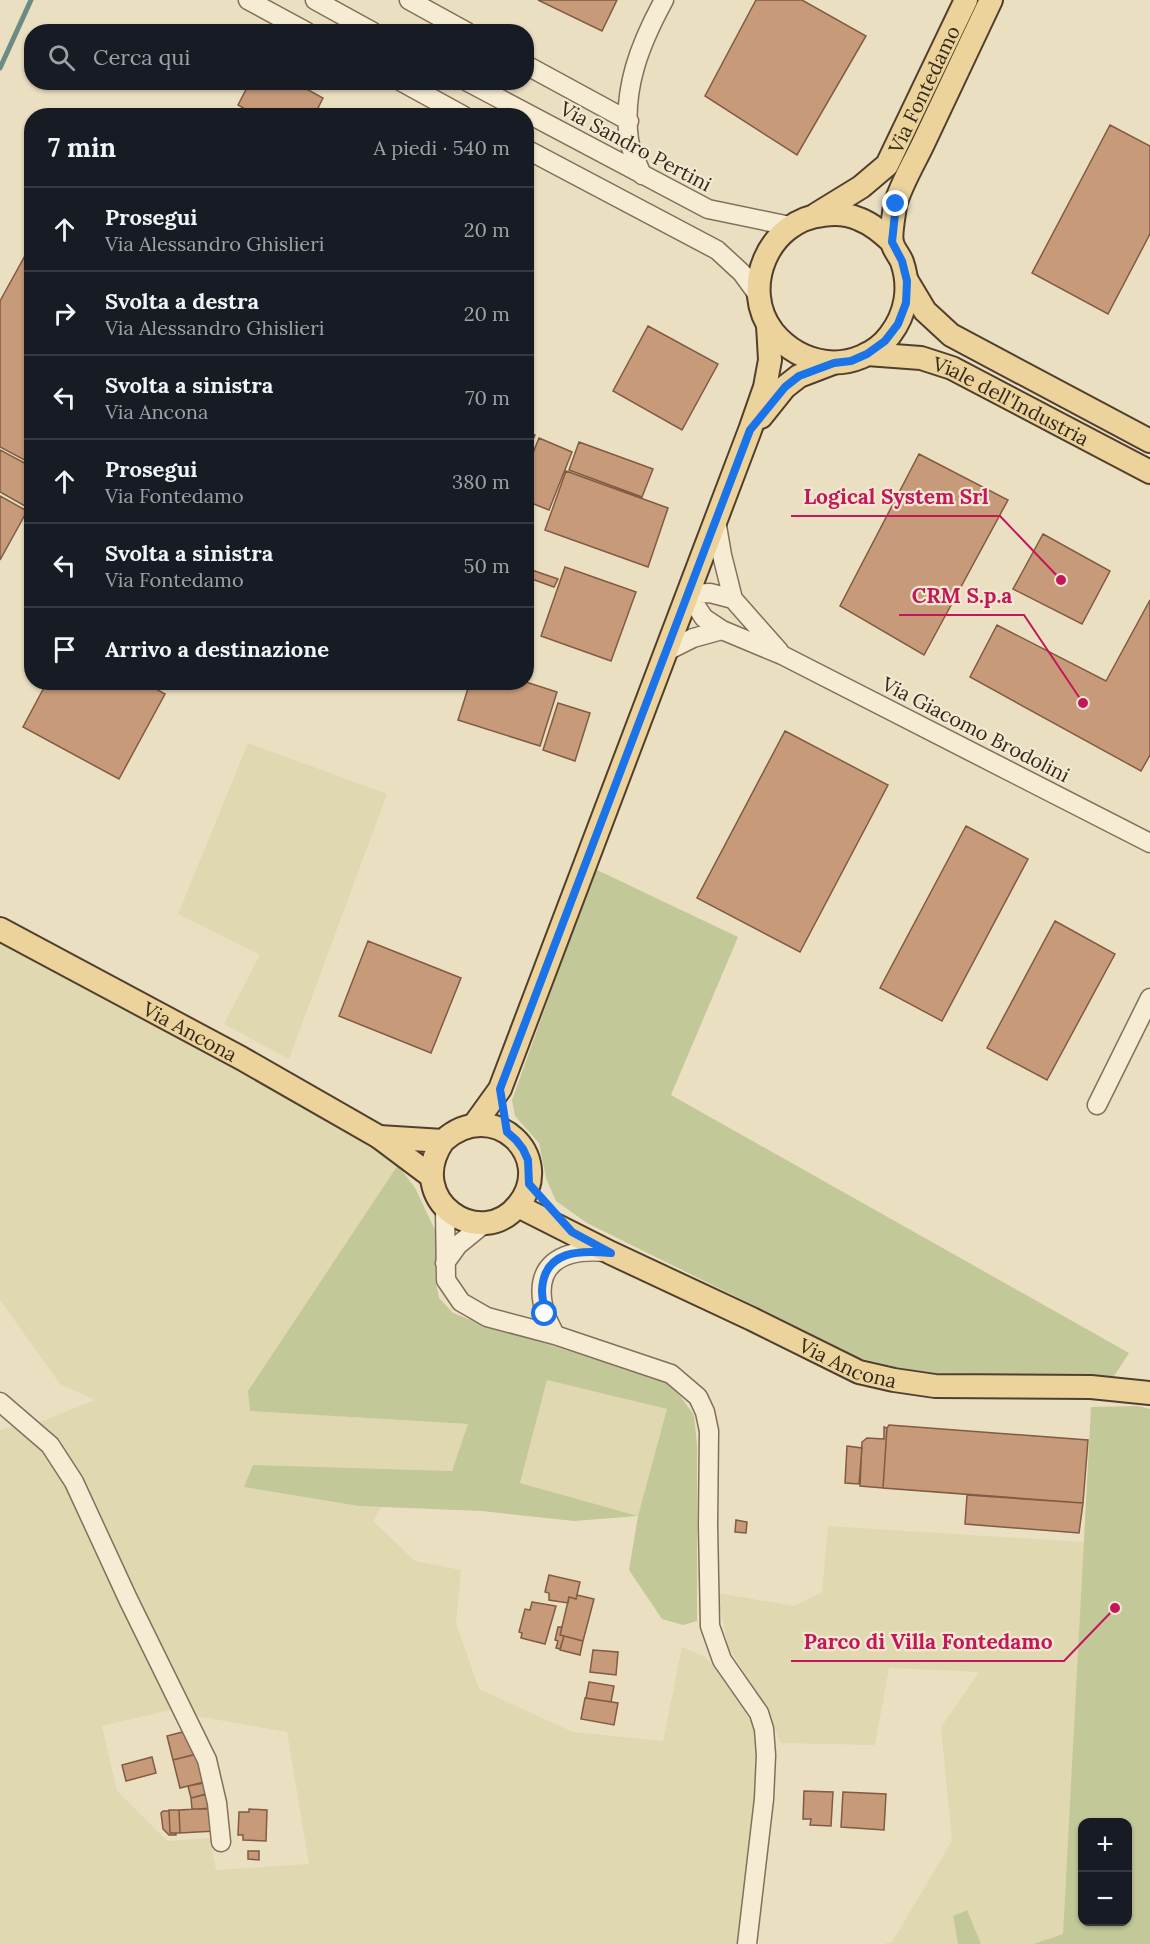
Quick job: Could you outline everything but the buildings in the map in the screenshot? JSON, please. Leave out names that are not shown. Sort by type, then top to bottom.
[{"type":"main road","name":"Via Fontedamo","points":[[834,363],[814,360],[796,353],[780,341],[768,325],[758,295],[759,275],[765,256],[790,226],[814,216],[861,187],[887,165],[966,0]]},
{"type":"main road","name":"Via Fontedamo","points":[[892,242],[896,204],[991,0]]},
{"type":"main road","name":"Via Fontedamo","points":[[750,430],[785,387],[799,376],[834,363],[851,361],[867,354],[885,341],[898,324],[906,303],[907,281],[902,261],[892,242],[876,228],[857,218],[836,213],[814,216]]},
{"type":"main road","name":"Viale dell'Industria","points":[[907,281],[925,311],[951,335],[1150,441]]},
{"type":"main road","name":"Via Fontedamo","points":[[474,1125],[500,1089],[750,430],[765,387],[770,360],[768,325]]},
{"type":"main road","name":"Viale dell'Industria","points":[[867,354],[921,358],[952,368],[1150,472]]},
{"type":"main road","name":"Via Ancona","points":[[0,929],[241,1058],[379,1137],[431,1176]]},
{"type":"main road","name":"Via Fontedamo","points":[[500,1089],[507,1132]]},
{"type":"main road","points":[[474,1125],[497,1127],[507,1132],[516,1140],[526,1155],[530,1172],[525,1196],[518,1206],[503,1218],[485,1223],[470,1222],[456,1217],[445,1208],[433,1188],[431,1176],[436,1151],[452,1133],[463,1127],[474,1125]]},
{"type":"main road","name":"Via Ancona","points":[[379,1137],[443,1141]]},
{"type":"main road","name":"Via Ancona","points":[[529,1184],[572,1232]]},
{"type":"main road","name":"Via Ancona","points":[[518,1206],[611,1253],[859,1371],[894,1380],[935,1386],[1091,1387],[1150,1393]]},
{"type":"street","points":[[248,0],[292,24]]},
{"type":"street","points":[[315,0],[359,24]]},
{"type":"street","points":[[410,0],[452,24]]},
{"type":"street","points":[[642,175],[630,142],[628,92],[646,33],[664,0]]},
{"type":"street","name":"Via Sandro Pertini","points":[[534,69],[629,121]]},
{"type":"street","points":[[417,90],[449,108]]},
{"type":"street","name":"Via Sandro Pertini","points":[[483,90],[517,108]]},
{"type":"street","name":"Via Sandro Pertini","points":[[534,117],[708,209],[790,226]]},
{"type":"street","points":[[534,153],[717,250],[742,273],[758,295]]},
{"type":"street","name":"Via Giacomo Brodolini","points":[[716,520],[733,599],[782,655]]},
{"type":"street","points":[[688,594],[710,593],[733,599]]},
{"type":"street","name":"Via Giacomo Brodolini","points":[[688,594],[704,618],[722,630],[782,655],[1150,843]]},
{"type":"street","points":[[665,652],[693,638],[722,630]]},
{"type":"street","points":[[1097,1105],[1150,998]]},
{"type":"street","points":[[445,1208],[446,1280],[461,1302],[487,1317],[555,1335],[670,1374],[698,1397],[705,1412],[709,1431],[710,1626],[722,1660],[759,1713],[764,1729],[766,1755],[764,1799],[747,1944]]},
{"type":"street","points":[[445,1263],[458,1245],[485,1223]]},
{"type":"street","points":[[555,1335],[545,1314],[542,1292],[544,1275],[552,1262],[573,1253],[590,1251],[611,1253]]},
{"type":"street","points":[[0,1402],[50,1445],[74,1482],[207,1760],[218,1803],[220,1842]]},
{"type":"shaded area","points":[[248,743],[387,794],[289,1059],[224,1024],[260,955],[178,914]]},
{"type":"shaded area","points":[[0,936],[221,1052],[398,1165],[249,1391],[250,1411],[469,1424],[452,1471],[254,1465],[244,1487],[359,1506],[381,1507],[373,1521],[415,1561],[461,1570],[456,1623],[479,1689],[573,1732],[663,1741],[682,1647],[704,1656],[729,1683],[752,1715],[756,1740],[756,1788],[739,1944],[0,1944],[0,1430],[19,1425],[49,1453],[73,1488],[142,1644],[179,1708],[102,1726],[117,1791],[167,1841],[210,1838],[216,1870],[309,1864],[287,1732],[190,1715],[60,1450],[33,1425],[95,1400],[60,1384],[0,1300]]},
{"type":"shaded area","points":[[547,1380],[668,1409],[638,1516],[520,1483]]},
{"type":"shaded area","points":[[828,1526],[1084,1542],[1063,1934],[1033,1944],[981,1944],[966,1910],[953,1916],[958,1944],[883,1944],[892,1942],[952,1841],[941,1727],[979,1672],[889,1668],[875,1745],[781,1743],[763,1701],[728,1647],[717,1593],[794,1606],[822,1592]]},
{"type":"green space","points":[[595,869],[738,937],[671,1095],[1129,1353],[1114,1376],[921,1373],[862,1359],[587,1223],[556,1201],[546,1178],[539,1143],[515,1116],[512,1100]]},
{"type":"green space","points":[[398,1165],[415,1188],[437,1234],[435,1278],[439,1298],[453,1313],[665,1381],[694,1415],[697,1445],[697,1621],[683,1625],[662,1619],[629,1570],[638,1516],[574,1521],[481,1511],[359,1506],[244,1487],[253,1465],[452,1471],[468,1424],[250,1411],[248,1391]],"holes":[[[547,1380],[667,1409],[638,1516],[520,1483]]]},
{"type":"green space","points":[[1138,1406],[1150,1409],[1150,1944],[1033,1944],[1063,1934],[1091,1407]]},
{"type":"green space","points":[[967,1910],[981,1944],[958,1944],[953,1916]]},
{"type":"waterway","points":[[0,68],[31,0]]},
{"type":"place","name":"Logical System Srl","points":[[1061,580]]},
{"type":"place","name":"CRM S.p.a","points":[[1083,703]]},
{"type":"place","name":"Parco di Villa Fontedamo","points":[[1115,1608]]},
{"type":"route","points":[[545,1314],[542,1292],[544,1275],[552,1262],[573,1253],[590,1251],[611,1253],[572,1232],[529,1184],[528,1160],[523,1149],[507,1132],[500,1089],[750,430],[785,387],[799,376],[867,354],[885,341],[898,324],[906,303],[907,281],[902,261],[892,242],[896,204]]}]
